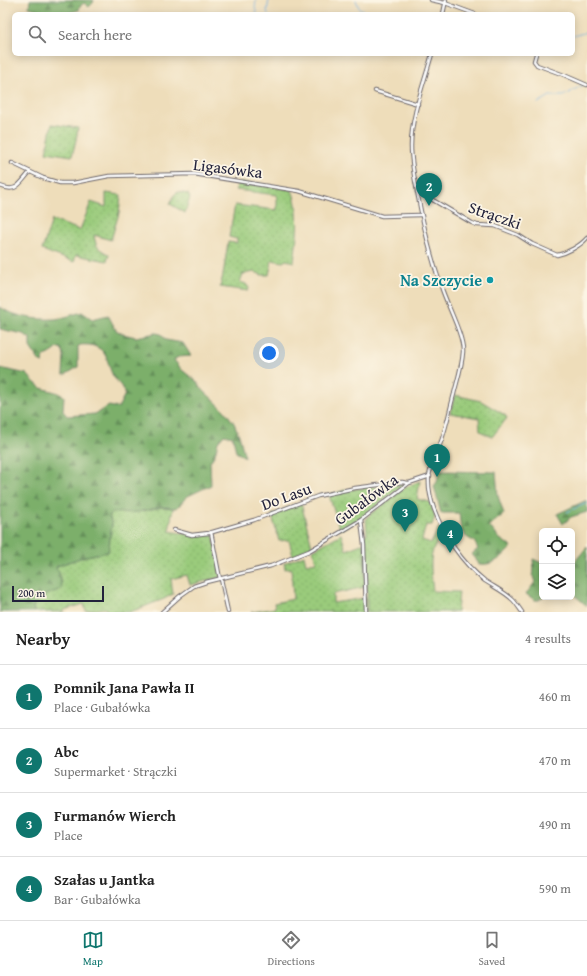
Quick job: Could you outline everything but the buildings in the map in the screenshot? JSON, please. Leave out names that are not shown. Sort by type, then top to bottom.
[{"type":"street","points":[[431,0],[445,1],[470,12]]},
{"type":"street","points":[[443,12],[445,1]]},
{"type":"street","points":[[431,56],[413,124],[411,146],[413,170],[421,215],[429,248],[441,287],[463,347],[462,363],[430,476],[432,504],[450,540],[460,555],[485,581],[512,599],[522,612]]},
{"type":"street","points":[[535,56],[534,60],[537,65],[564,74],[587,85]]},
{"type":"street","points":[[375,91],[418,104]]},
{"type":"street","name":"Ligasówka","points":[[12,162],[48,180],[63,184],[110,176],[194,174],[300,190],[382,216],[421,215]]},
{"type":"street","points":[[0,186],[11,189],[16,188],[30,172]]},
{"type":"street","name":"Strączki","points":[[417,192],[472,223],[477,225],[495,226],[518,234],[532,244],[557,255],[584,242],[587,238]]},
{"type":"street","name":"Gubałówka","points":[[162,612],[194,586],[256,570],[294,558],[309,551],[361,520],[409,483],[430,476]]},
{"type":"street","name":"Do Lasu","points":[[174,530],[192,535],[199,535],[254,520],[302,502],[336,492],[402,482],[409,483]]},
{"type":"street","points":[[361,520],[364,546],[366,612]]},
{"type":"street","points":[[211,532],[228,612]]},
{"type":"green space","points":[[30,0],[94,0],[89,7],[84,3],[80,6],[79,10],[72,12],[49,12],[29,7]]},
{"type":"green space","points":[[52,124],[78,128],[72,156],[46,152]]},
{"type":"green space","points":[[238,182],[292,190],[297,207],[297,234],[294,262],[286,260],[283,262],[272,260],[269,275],[262,275],[255,272],[243,274],[240,282],[246,284],[249,288],[248,291],[220,287],[228,242],[237,243],[237,239],[229,237],[235,205],[277,210],[277,195],[236,190]]},
{"type":"green space","points":[[178,192],[188,194],[190,198],[185,213],[170,204],[174,195]]},
{"type":"green space","points":[[106,193],[121,195],[119,213],[111,240],[94,235],[97,246],[109,255],[107,261],[76,255],[74,262],[42,250],[52,220],[80,230],[91,202],[106,207]]},
{"type":"green space","points":[[0,307],[12,313],[41,319],[58,318],[82,312],[92,319],[108,315],[116,330],[123,334],[136,337],[156,333],[161,334],[166,340],[183,343],[191,356],[178,357],[174,360],[182,370],[196,381],[203,390],[224,410],[234,423],[245,457],[236,452],[233,437],[224,435],[218,442],[215,454],[210,462],[211,485],[186,497],[176,508],[162,507],[138,512],[113,512],[109,516],[112,524],[108,552],[86,556],[57,566],[56,569],[59,572],[62,588],[48,594],[36,603],[33,606],[34,612],[0,612],[0,368],[27,374],[41,388],[64,396],[63,411],[67,416],[95,414],[109,406],[118,408],[125,394],[113,376],[106,357],[101,350],[90,345],[78,346],[78,367],[65,375],[63,374],[64,355],[61,348],[58,348],[44,356],[43,363],[40,362],[30,347],[30,338],[23,334],[0,329]]},
{"type":"green space","points":[[455,395],[481,401],[505,415],[507,418],[492,437],[480,431],[479,418],[450,413]]},
{"type":"green space","points":[[439,471],[496,472],[498,496],[504,514],[489,526],[500,539],[512,547],[497,560],[489,564],[479,564],[472,554],[478,549],[474,541],[469,539],[463,533],[459,513],[441,513],[434,486],[437,482]]},
{"type":"green space","points":[[420,481],[417,499],[430,502],[435,516],[432,525],[426,525],[422,540],[431,543],[440,526],[444,533],[433,550],[431,568],[433,591],[459,592],[457,612],[367,612],[364,535],[367,534],[366,518],[406,487]]},
{"type":"green space","points":[[404,484],[361,518],[340,530],[329,495],[345,490]]},
{"type":"green space","points":[[587,500],[587,512],[571,517],[563,524],[557,514]]},
{"type":"green space","points":[[301,503],[312,546],[293,556],[289,540],[279,541],[272,515]]},
{"type":"green space","points":[[162,507],[173,508],[169,531],[192,535],[213,533],[221,577],[190,585],[187,575],[171,579],[173,594],[130,612],[108,612],[106,608],[86,611],[84,604],[64,610],[64,612],[34,612],[33,606],[36,603],[49,593],[62,588],[60,575],[56,569],[57,566],[86,556],[108,552],[112,524],[109,516],[113,512],[138,512]]},
{"type":"green space","points":[[341,534],[346,550],[364,543],[365,587],[333,594],[333,603],[365,598],[365,612],[251,612],[275,608],[274,603],[293,599],[291,568],[285,569],[284,563],[304,555],[306,564],[316,562],[313,550]]},
{"type":"green space","points":[[587,547],[587,606],[575,596],[575,561]]},
{"type":"green space","points":[[533,559],[539,562],[539,600],[535,600],[526,594],[536,581],[532,575],[534,570]]},
{"type":"waterway","points":[[256,0],[255,8],[256,12]]},
{"type":"waterway","points":[[267,12],[269,0]]},
{"type":"waterway","points":[[356,0],[359,8],[363,10]]},
{"type":"waterway","points":[[575,35],[587,32]]},
{"type":"waterway","points":[[538,103],[550,96],[563,96],[583,85]]},
{"type":"waterway","points":[[567,512],[587,503]]},
{"type":"place","name":"Abc","points":[[429,206]]},
{"type":"place","name":"Na Szczycie","points":[[490,280]]},
{"type":"place","name":"Pomnik Jana Pawła II","points":[[437,477]]},
{"type":"place","name":"Furmanów Wierch","points":[[405,532]]},
{"type":"place","name":"Szałas u Jantka","points":[[450,553]]}]
